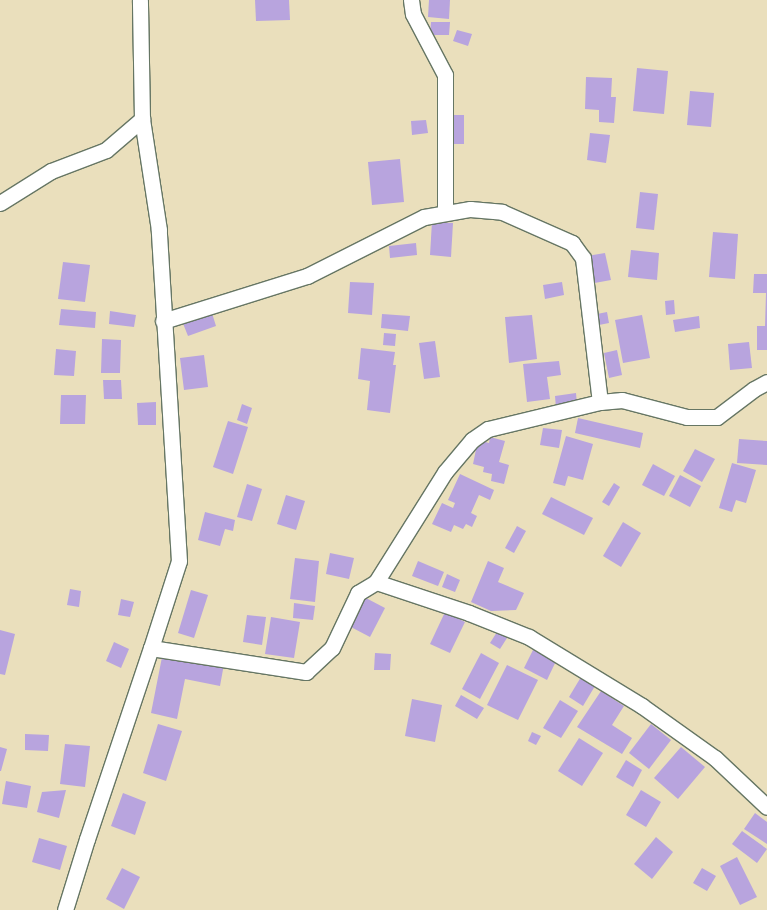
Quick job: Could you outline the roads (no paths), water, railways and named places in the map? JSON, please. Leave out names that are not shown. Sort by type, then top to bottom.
[{"type":"street","points":[[65,910],[87,838],[152,648],[179,561],[159,230],[142,119],[140,0]]},
{"type":"street","points":[[411,0],[413,14],[445,75],[445,212]]},
{"type":"street","points":[[0,202],[51,172],[106,150],[142,119]]},
{"type":"street","points":[[164,321],[307,276],[424,217],[470,208],[502,212],[572,243],[583,258],[600,402]]},
{"type":"street","points":[[152,648],[306,672],[332,648],[358,593],[376,582],[445,472],[472,440],[488,429],[600,402],[622,400],[687,417],[717,417],[754,389],[767,382]]},
{"type":"street","points":[[376,582],[469,613],[528,637],[648,710],[715,758],[767,807]]}]
